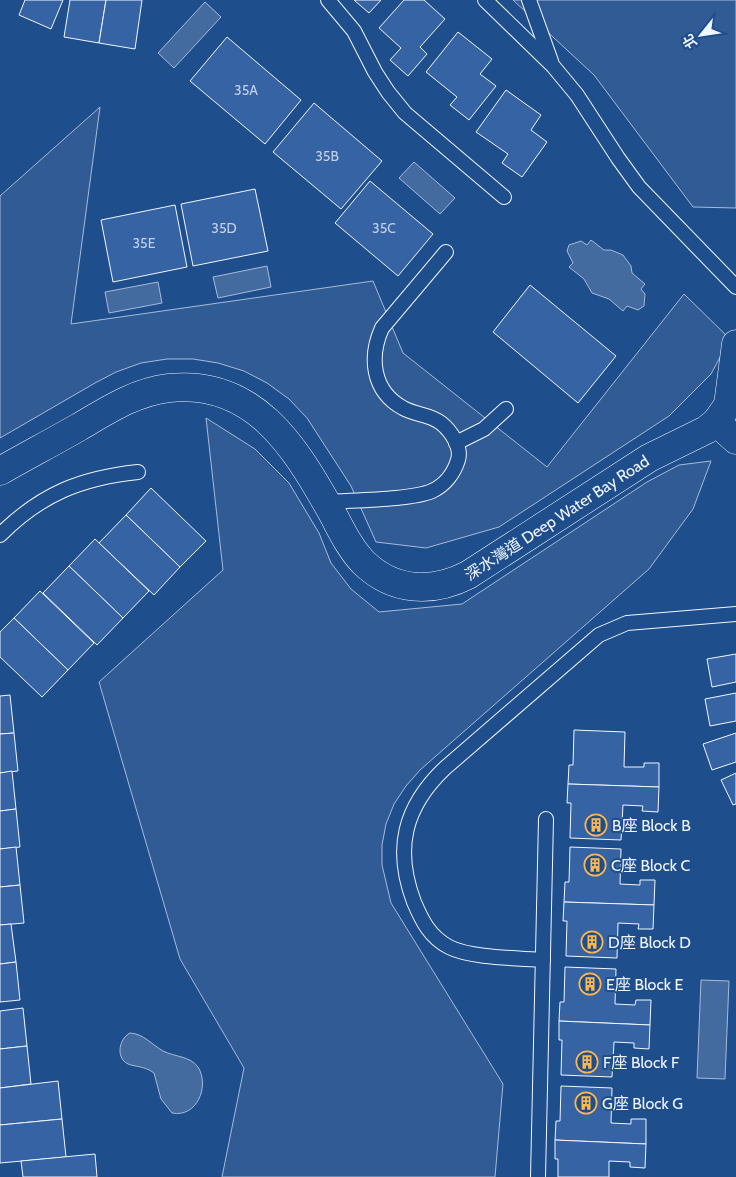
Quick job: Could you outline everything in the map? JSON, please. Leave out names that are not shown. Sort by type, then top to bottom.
[{"type":"street","name":"深水灣道 Deep Water Bay Road","points":[[0,472],[128,399],[169,388],[191,388],[233,398],[252,408],[269,421],[297,454],[354,550],[374,572],[401,585],[436,587],[453,583],[468,575],[649,458],[706,430],[716,422],[728,405],[736,344]]},
{"type":"street","points":[[716,422],[736,440]]},
{"type":"lane","points":[[328,0],[354,31],[379,79],[405,113],[504,196]]},
{"type":"lane","points":[[485,0],[553,66],[577,95],[639,187],[736,287]]},
{"type":"lane","points":[[529,0],[553,66]]},
{"type":"lane","points":[[326,502],[423,495],[443,484],[456,466],[459,456],[456,443],[450,431],[430,417],[403,408],[390,399],[381,387],[374,372],[373,357],[376,342],[382,328],[446,252]]},
{"type":"lane","points":[[456,443],[484,429],[506,409]]},
{"type":"lane","points":[[0,535],[34,506],[55,493],[82,482],[110,475],[138,472]]},
{"type":"lane","points":[[543,960],[462,952],[449,947],[427,929],[407,884],[404,863],[404,842],[409,821],[417,801],[430,783],[445,768],[599,635],[627,623],[736,614]]},
{"type":"lane","points":[[538,1177],[546,819]]},
{"type":"shaded area","points":[[513,0],[736,0],[736,208],[693,207],[594,75]]},
{"type":"shaded area","points":[[205,2],[221,17],[174,68],[158,53]]},
{"type":"shaded area","points":[[100,107],[71,324],[373,281],[403,353],[547,467],[684,294],[730,339],[711,374],[669,416],[499,527],[426,548],[376,542],[351,486],[307,418],[289,399],[267,383],[244,371],[218,363],[193,359],[167,359],[141,363],[116,372],[95,383],[0,438],[0,196]]},
{"type":"shaded area","points":[[414,162],[455,198],[440,214],[399,178]]},
{"type":"shaded area","points":[[591,240],[604,250],[611,250],[623,255],[631,266],[632,273],[645,284],[641,289],[645,294],[644,306],[638,310],[627,306],[623,311],[609,299],[592,293],[584,279],[569,267],[573,263],[567,251],[569,245],[581,241],[587,245]]},
{"type":"shaded area","points":[[267,266],[271,287],[218,298],[213,277]]},
{"type":"shaded area","points":[[158,282],[162,303],[109,313],[105,292]]},
{"type":"shaded area","points":[[206,418],[255,449],[289,483],[319,533],[331,563],[351,589],[379,612],[462,604],[647,482],[679,465],[711,461],[693,509],[649,569],[420,770],[394,804],[386,824],[382,845],[382,865],[391,903],[503,1084],[495,1177],[222,1177],[244,1068],[180,959],[99,682],[223,570]]},
{"type":"shaded area","points":[[701,980],[729,981],[725,1079],[697,1078]]},
{"type":"shaded area","points":[[130,1033],[143,1037],[163,1051],[195,1063],[198,1067],[203,1083],[202,1091],[199,1099],[188,1111],[172,1113],[161,1099],[154,1073],[145,1068],[126,1063],[122,1059],[120,1055],[121,1045]]},
{"type":"building","points":[[25,0],[63,0],[51,29],[19,15]]},
{"type":"building","points":[[70,0],[106,0],[99,43],[64,37]]},
{"type":"building","points":[[106,0],[142,0],[135,49],[99,43]]},
{"type":"building","points":[[354,0],[381,0],[369,13]]},
{"type":"building","points":[[404,0],[424,0],[445,19],[420,47],[427,54],[408,76],[390,60],[401,48],[379,28]]},
{"type":"building","points":[[458,32],[492,59],[480,74],[496,86],[469,120],[450,105],[457,97],[426,72]]},
{"type":"building","points":[[227,37],[301,100],[265,144],[190,81]]},
{"type":"building","points":[[506,90],[541,115],[531,130],[547,142],[522,177],[502,163],[508,154],[476,132]]},
{"type":"building","points":[[314,103],[382,161],[341,209],[273,152]]},
{"type":"building","points":[[370,181],[433,234],[398,276],[335,223]]},
{"type":"building","points":[[255,189],[268,251],[193,266],[181,204]]},
{"type":"building","points":[[175,205],[187,267],[113,282],[101,220]]},
{"type":"building","points":[[530,285],[616,356],[578,403],[493,332]]},
{"type":"building","points":[[151,488],[206,541],[180,567],[126,515]]},
{"type":"building","points":[[126,515],[180,567],[154,595],[99,543]]},
{"type":"building","points":[[95,539],[149,591],[123,618],[69,566]]},
{"type":"building","points":[[69,566],[123,618],[97,645],[43,593]]},
{"type":"building","points":[[40,591],[94,643],[68,670],[14,618]]},
{"type":"building","points":[[14,618],[68,670],[42,697],[0,657],[0,632]]},
{"type":"building","points":[[736,654],[736,682],[712,687],[707,659]]},
{"type":"building","points":[[736,693],[736,721],[710,726],[705,699]]},
{"type":"building","points":[[10,695],[14,733],[0,734],[0,696]]},
{"type":"building","points":[[574,730],[625,732],[624,767],[644,767],[644,763],[659,763],[659,787],[568,784],[569,765],[573,765]]},
{"type":"building","points":[[14,733],[18,771],[0,773],[0,734]]},
{"type":"building","points":[[736,733],[736,762],[712,770],[703,744]]},
{"type":"building","points":[[12,771],[16,809],[0,811],[0,773]]},
{"type":"building","points":[[736,773],[736,804],[733,805],[721,780]]},
{"type":"building","name":"B座 Block B","points":[[568,784],[659,787],[658,812],[642,811],[643,806],[623,805],[621,840],[570,838],[571,803],[567,803]]},
{"type":"building","points":[[16,809],[20,847],[0,849],[0,811]]},
{"type":"building","points":[[16,847],[20,885],[0,887],[0,849]]},
{"type":"building","name":"C座 Block C","points":[[570,847],[621,849],[620,884],[640,885],[640,880],[655,880],[654,905],[564,902],[565,882],[569,882]]},
{"type":"building","points":[[20,885],[24,923],[0,925],[0,887]]},
{"type":"building","name":"D座 Block D","points":[[564,902],[654,905],[653,929],[638,929],[639,924],[618,923],[617,958],[566,956],[567,921],[563,921]]},
{"type":"building","points":[[11,924],[16,962],[0,964],[0,925]]},
{"type":"building","points":[[16,962],[20,1000],[0,1002],[0,964]]},
{"type":"building","name":"E座 Block E","points":[[565,967],[616,969],[615,1004],[635,1005],[636,1000],[651,1000],[650,1025],[559,1021],[560,1002],[564,1002]]},
{"type":"building","points":[[23,1008],[27,1046],[0,1049],[0,1011]]},
{"type":"building","name":"F座 Block F","points":[[559,1021],[650,1025],[649,1049],[634,1048],[634,1043],[614,1042],[612,1077],[561,1075],[562,1040],[559,1040]]},
{"type":"building","points":[[27,1046],[31,1084],[0,1088],[0,1049]]},
{"type":"building","points":[[58,1081],[62,1119],[0,1125],[0,1088]]},
{"type":"building","name":"G座 Block G","points":[[561,1086],[612,1088],[611,1123],[631,1124],[631,1119],[646,1119],[646,1144],[555,1140],[556,1121],[560,1121]]},
{"type":"building","points":[[62,1119],[66,1157],[0,1163],[0,1125]]},
{"type":"building","points":[[555,1140],[646,1144],[645,1168],[630,1167],[630,1162],[609,1161],[609,1177],[558,1177],[558,1159],[555,1159]]},
{"type":"building","points":[[95,1154],[97,1177],[23,1177],[21,1161]]},
{"type":"place","name":"B座 Block B","points":[[596,825]]},
{"type":"place","name":"C座 Block C","points":[[595,865]]},
{"type":"place","name":"D座 Block D","points":[[592,942]]},
{"type":"place","name":"E座 Block E","points":[[590,984]]},
{"type":"place","name":"F座 Block F","points":[[587,1062]]},
{"type":"place","name":"G座 Block G","points":[[586,1103]]}]
